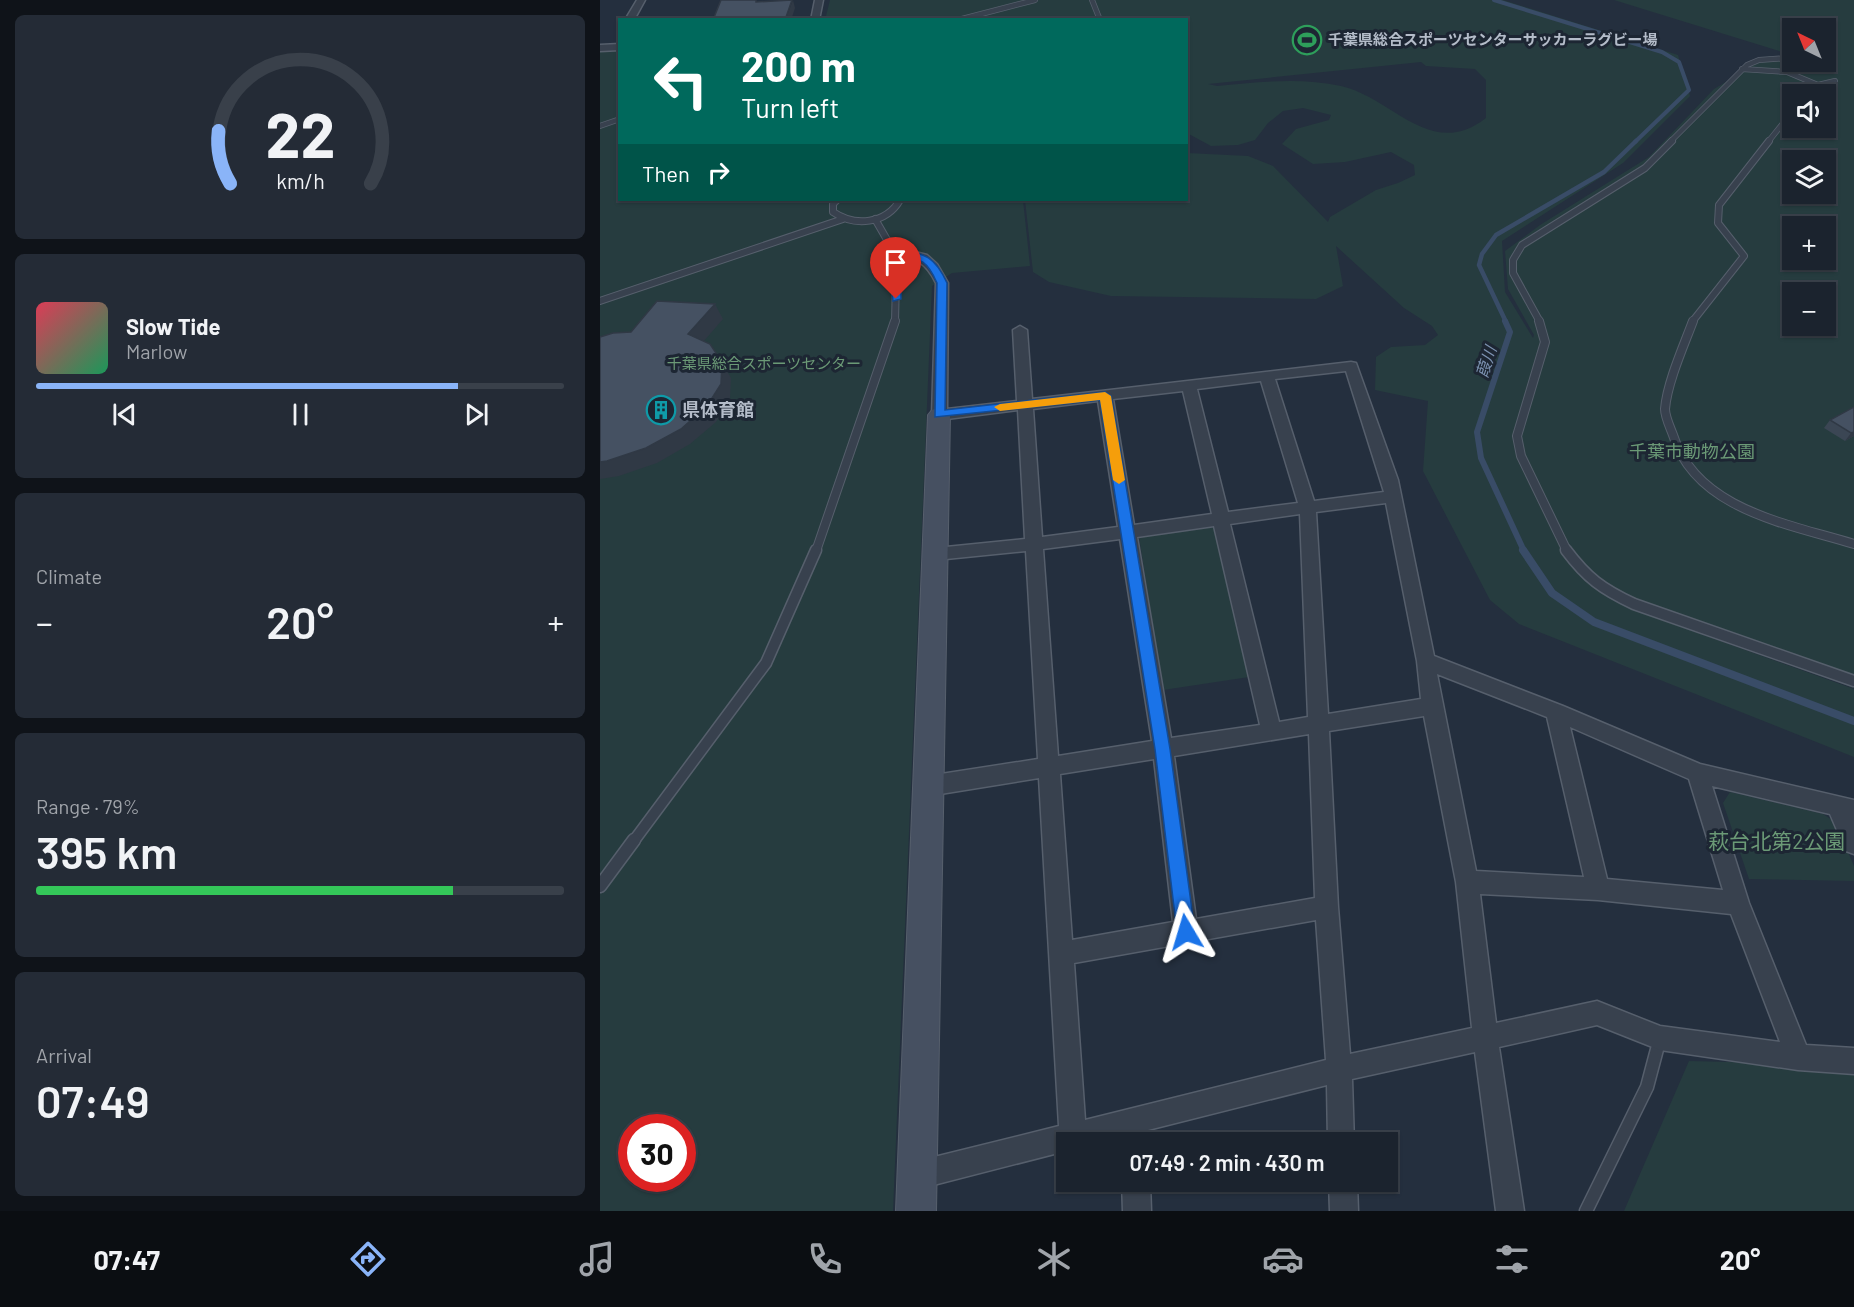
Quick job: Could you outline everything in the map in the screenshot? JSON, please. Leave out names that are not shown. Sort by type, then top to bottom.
[{"type":"street","points":[[630,18],[641,0]]},
{"type":"street","points":[[815,18],[819,0]]},
{"type":"street","points":[[600,48],[616,47]]},
{"type":"street","points":[[891,250],[924,257],[935,267],[942,283],[916,1211]]},
{"type":"street","points":[[1020,330],[1073,1132]]},
{"type":"street","points":[[939,415],[1351,366],[1394,496],[1426,661],[1432,706],[1467,882],[1485,1037],[1510,1211]]},
{"type":"street","points":[[1267,376],[1308,508],[1327,907],[1339,1069],[1341,1132]]},
{"type":"street","points":[[1189,385],[1219,519],[1271,729]]},
{"type":"street","points":[[1105,396],[1162,749],[1186,932]]},
{"type":"street","points":[[936,554],[1035,544],[1394,496]]},
{"type":"street","points":[[1426,661],[1556,712],[1698,773],[1846,809],[1854,844]]},
{"type":"street","points":[[928,786],[1162,749],[1271,729],[1432,706]]},
{"type":"street","points":[[1556,712],[1598,888]]},
{"type":"street","points":[[1698,773],[1738,903],[1798,1057]]},
{"type":"street","points":[[1467,882],[1598,888],[1738,903]]},
{"type":"street","points":[[1060,954],[1327,907]]},
{"type":"street","points":[[1135,1132],[1339,1069],[1598,1013],[1660,1038],[1798,1057],[1854,1060]]},
{"type":"street","points":[[918,1175],[1056,1139]]},
{"type":"street","points":[[1136,1192],[1137,1211]]},
{"type":"street","points":[[1343,1192],[1344,1211]]},
{"type":"lane","points":[[966,18],[1035,0]]},
{"type":"lane","points":[[1092,0],[1099,18]]},
{"type":"lane","points":[[1782,58],[1759,60],[1742,69],[1645,168],[1522,245],[1513,260],[1513,273],[1541,324],[1545,342],[1517,436],[1521,456],[1562,544],[1579,567],[1604,590],[1634,604],[1854,681]]},
{"type":"lane","points":[[1742,69],[1755,72],[1786,70],[1816,84]]},
{"type":"lane","points":[[1822,84],[1835,81]]},
{"type":"lane","points":[[600,126],[618,121]]},
{"type":"lane","points":[[1782,124],[1741,173],[1719,205],[1718,223],[1743,256],[1694,318],[1676,368],[1665,410],[1676,446],[1702,483],[1718,495],[1752,512],[1854,544]]},
{"type":"lane","points":[[836,201],[833,212],[843,219],[854,221],[874,219],[890,213],[897,208],[900,201]]},
{"type":"lane","points":[[600,301],[843,219]]},
{"type":"lane","points":[[600,886],[766,663],[810,568],[896,318],[896,280],[891,250],[874,219]]},
{"type":"lane","points":[[1586,1211],[1647,1087],[1660,1038]]},
{"type":"green space","name":"千葉市動物公園","points":[[830,0],[1503,0],[1678,55],[1690,96],[1623,163],[1502,241],[1505,292],[1533,338],[1534,335],[1508,289],[1505,251],[1540,225],[1649,157],[1714,89],[1769,56],[1782,57],[1782,72],[1836,72],[1836,18],[1782,18],[1782,52],[1614,0],[1854,0],[1854,688],[1612,598],[1626,607],[1854,689],[1854,757],[1519,624],[1490,600],[1423,471],[1428,401],[1375,390],[1376,357],[1391,347],[1425,345],[1438,335],[1432,326],[1404,308],[1336,246],[1343,286],[1316,299],[1111,296],[1049,282],[1033,272],[1025,201],[1188,201],[1188,153],[1248,156],[1273,166],[1328,222],[1330,217],[1376,190],[1415,175],[1414,165],[1391,152],[1345,162],[1313,164],[1282,144],[1296,129],[1329,120],[1331,115],[1303,108],[1283,111],[1268,123],[1255,140],[1238,145],[1211,146],[1188,134],[1188,18],[826,18]],"holes":[[[1421,62],[1426,66],[1475,69],[1486,80],[1486,118],[1466,129],[1447,133],[1412,123],[1378,102],[1341,86],[1295,81],[1217,86],[1208,84]]]},
{"type":"green space","name":"千葉県総合スポーツセンター","points":[[618,50],[618,201],[1023,201],[1030,266],[952,273],[932,286],[893,1211],[600,1211],[600,52]]},
{"type":"green space","points":[[1215,527],[1249,677],[1163,690],[1139,537]]},
{"type":"green space","name":"萩台北第2公園","points":[[1730,792],[1823,814],[1835,822],[1854,866],[1854,881],[1749,879],[1723,803]]},
{"type":"green space","points":[[1689,1061],[1854,1065],[1854,1211],[1624,1211]]},
{"type":"building","points":[[721,0],[756,0],[756,2],[792,0],[786,18],[714,18]]},
{"type":"building","name":"県体育館","points":[[657,301],[715,304],[688,334],[710,344],[722,362],[721,384],[707,406],[681,429],[646,448],[600,462],[600,337],[613,333],[631,332]]},
{"type":"building","points":[[1854,407],[1854,432],[1851,433],[1830,420]]},
{"type":"waterway","name":"葭川","points":[[1494,0],[1662,52],[1679,62],[1689,90],[1635,142]]},
{"type":"waterway","name":"葭川","points":[[1506,322],[1479,265],[1482,254],[1496,235],[1604,172],[1636,141]]},
{"type":"waterway","name":"葭川","points":[[1505,321],[1510,332],[1477,432],[1481,458],[1524,551]]},
{"type":"waterway","name":"葭川","points":[[1523,550],[1552,593],[1594,622],[1854,721]]},
{"type":"slow traffic","points":[[1000,407],[1105,396],[1119,480]]},
{"type":"place","name":"千葉県総合スポーツセンターサッカーラグビー場","points":[[1307,40]]},
{"type":"place","name":"県体育館","points":[[661,410]]},
{"type":"route","points":[[896,299],[896,280],[891,250],[914,253],[924,257],[935,267],[942,283],[939,415],[1105,396],[1162,749],[1186,932]]}]
